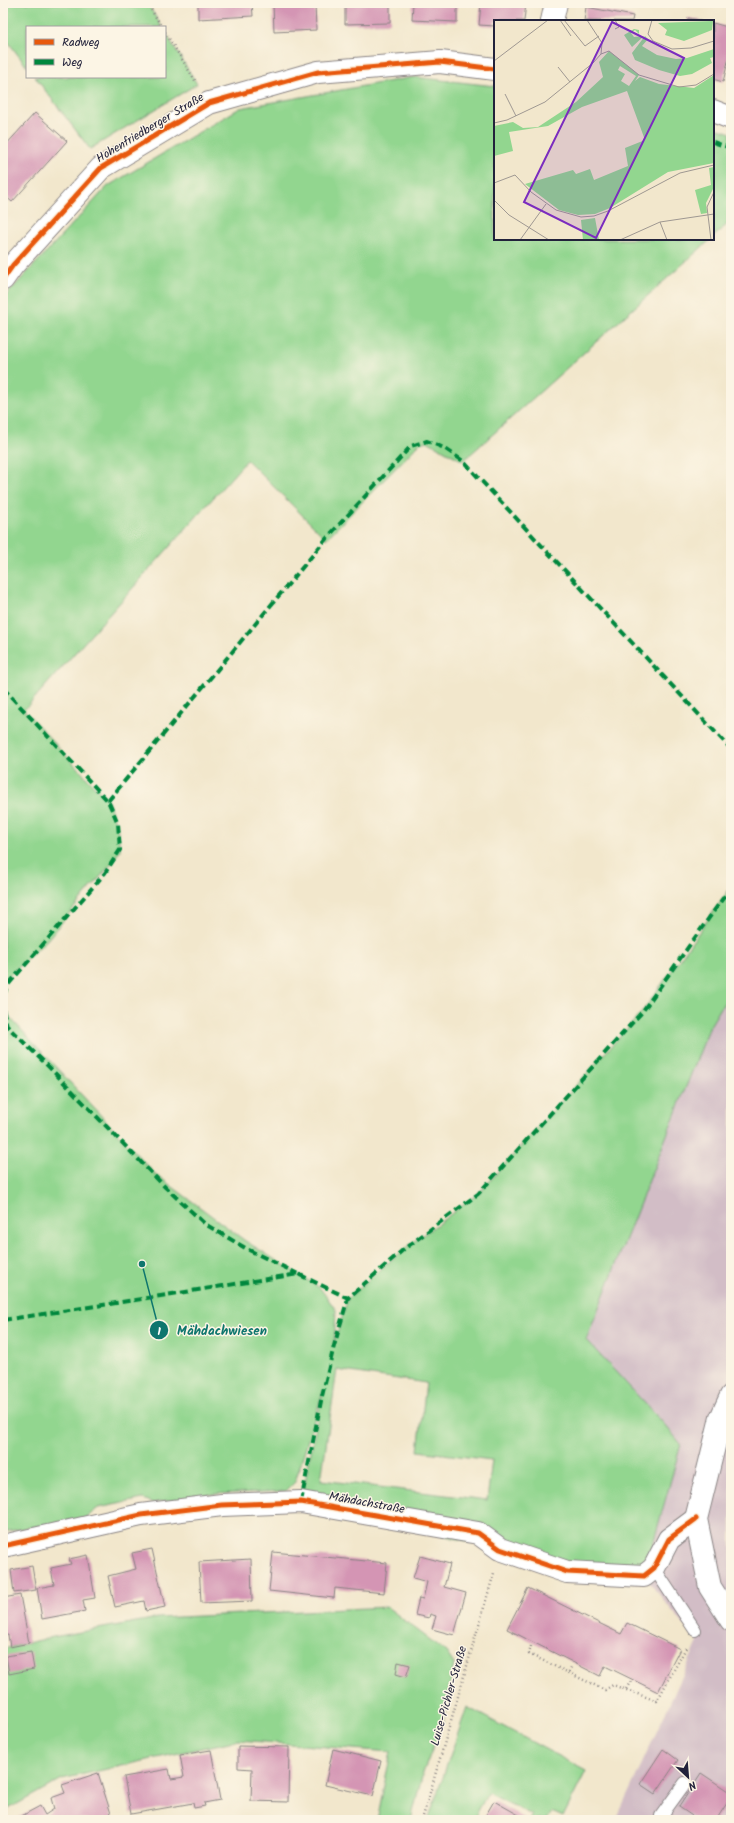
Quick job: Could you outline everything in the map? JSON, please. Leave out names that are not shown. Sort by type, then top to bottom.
[{"type":"street","points":[[552,20],[556,3]]},
{"type":"street","name":"Hohenfriedberger Straße","points":[[3,279],[13,265],[101,168],[209,103],[318,72],[440,62],[494,69]]},
{"type":"street","points":[[714,112],[731,118]]},
{"type":"street","points":[[731,1396],[720,1418],[696,1519],[710,1587],[731,1620]]},
{"type":"street","name":"Mähdachstraße","points":[[3,1546],[141,1515],[222,1505],[301,1502],[478,1533],[500,1549],[567,1572],[644,1576],[654,1568]]},
{"type":"street","points":[[654,1568],[669,1539],[696,1519]]},
{"type":"lane","points":[[654,1568],[695,1630]]},
{"type":"lane","points":[[667,1820],[661,1816],[685,1782]]},
{"type":"path","points":[[147,3],[161,26]]},
{"type":"path","points":[[166,34],[198,85]]},
{"type":"path","points":[[531,1646],[529,1654],[605,1690],[613,1686],[657,1701],[695,1630]]},
{"type":"path","points":[[569,1672],[572,1665]]},
{"type":"path","points":[[626,1690],[631,1681]]},
{"type":"shaded area","points":[[731,934],[731,1820],[616,1820],[698,1642],[644,1576],[533,1318]]},
{"type":"green space","points":[[3,3],[147,3],[161,26],[26,26],[26,66],[3,35]]},
{"type":"green space","points":[[166,34],[197,84],[90,149],[36,78],[166,78]]},
{"type":"green space","points":[[414,77],[494,86],[494,240],[710,240],[463,461],[427,441],[420,443],[326,539],[247,460],[24,710],[108,801],[118,831],[120,850],[112,863],[46,941],[3,981],[3,300],[108,186],[240,108]]},
{"type":"green space","points":[[714,127],[731,133],[731,221],[714,236]]},
{"type":"green space","points":[[731,887],[731,991],[710,1026],[586,1340],[681,1444],[644,1576],[500,1549],[301,1502],[323,1391],[295,1482],[286,1491],[214,1494],[154,1503],[143,1499],[98,1508],[86,1518],[3,1532],[3,1010],[154,1173],[244,1240],[320,1288],[336,1310],[334,1344],[348,1298],[404,1249],[478,1194],[642,1012]],"holes":[[[337,1370],[426,1383],[418,1451],[492,1460],[487,1500],[321,1480]]]},
{"type":"green space","points":[[387,1607],[446,1652],[454,1664],[443,1722],[423,1773],[411,1820],[377,1820],[391,1752],[238,1740],[62,1779],[3,1812],[3,1649],[53,1637],[158,1618]]},
{"type":"green space","points":[[467,1707],[586,1771],[563,1817],[552,1812],[547,1820],[529,1820],[532,1815],[488,1793],[473,1820],[428,1820]]},
{"type":"building","points":[[198,3],[252,3],[253,16],[198,19]]},
{"type":"building","points":[[273,3],[315,3],[316,30],[274,32]]},
{"type":"building","points":[[345,3],[390,3],[390,23],[345,24]]},
{"type":"building","points":[[413,3],[457,3],[457,22],[412,20]]},
{"type":"building","points":[[481,3],[526,3],[524,20],[494,20],[494,26],[479,25]]},
{"type":"building","points":[[586,7],[633,16],[632,20],[584,20]]},
{"type":"building","points":[[688,18],[700,20],[688,20]]},
{"type":"building","points":[[714,23],[731,28],[731,49],[723,82],[714,79]]},
{"type":"building","points":[[35,113],[67,141],[12,202],[3,194],[3,148]]},
{"type":"building","points":[[152,1549],[165,1607],[146,1611],[144,1601],[115,1607],[108,1576],[136,1569],[132,1553]]},
{"type":"building","points":[[273,1552],[387,1563],[384,1593],[335,1588],[334,1598],[269,1591]]},
{"type":"building","points":[[88,1555],[95,1598],[83,1600],[85,1611],[42,1619],[37,1588],[54,1585],[51,1568],[71,1564],[69,1559]]},
{"type":"building","points":[[420,1556],[450,1564],[444,1587],[466,1593],[454,1635],[432,1629],[436,1616],[430,1614],[429,1618],[415,1615],[419,1598],[423,1599],[427,1582],[413,1578]]},
{"type":"building","points":[[251,1559],[252,1601],[201,1603],[199,1562]]},
{"type":"building","points":[[32,1566],[36,1590],[14,1593],[11,1570]]},
{"type":"building","points":[[528,1588],[621,1634],[627,1623],[680,1649],[658,1692],[605,1666],[600,1676],[507,1629]]},
{"type":"building","points":[[20,1595],[29,1643],[10,1647],[8,1635],[3,1636],[3,1598]]},
{"type":"building","points":[[31,1652],[34,1669],[9,1674],[6,1656]]},
{"type":"building","points":[[398,1662],[410,1665],[406,1677],[396,1674]]},
{"type":"building","points":[[238,1746],[289,1747],[288,1802],[251,1801],[252,1769],[238,1768]]},
{"type":"building","points":[[333,1749],[381,1761],[373,1796],[325,1785]]},
{"type":"building","points":[[663,1749],[678,1760],[655,1794],[640,1784]]},
{"type":"building","points":[[211,1750],[220,1800],[204,1803],[205,1806],[194,1808],[193,1803],[131,1814],[124,1777],[169,1769],[171,1779],[184,1777],[180,1755]]},
{"type":"building","points":[[98,1773],[113,1820],[14,1820],[40,1806],[45,1815],[54,1809],[51,1798],[65,1793],[62,1785]]},
{"type":"building","points":[[701,1773],[731,1793],[731,1797],[716,1820],[698,1820],[679,1807]]},
{"type":"building","points":[[494,1801],[526,1819],[526,1820],[483,1820]]},
{"type":"marked path","points":[[714,142],[731,148]]},
{"type":"marked path","points":[[108,801],[326,539],[411,446],[427,441],[444,448],[463,461],[731,749]]},
{"type":"marked path","points":[[3,688],[108,801],[118,823],[120,850],[105,873],[7,986],[3,1000]]},
{"type":"marked path","points":[[301,1502],[322,1396],[334,1346],[348,1298],[404,1249],[478,1194],[642,1012],[731,887]]},
{"type":"marked path","points":[[3,1009],[7,1026],[49,1067],[165,1187],[205,1224],[247,1249],[298,1274]]},
{"type":"marked path","points":[[3,1320],[298,1274],[348,1298]]},
{"type":"cycle path","points":[[3,279],[13,265],[101,168],[209,103],[318,72],[440,62],[494,69]]},
{"type":"cycle path","points":[[3,1546],[141,1515],[222,1505],[301,1502],[478,1533],[500,1549],[567,1572],[644,1576],[654,1568],[669,1539],[696,1519]]},
{"type":"place","name":"Mähdachwiesen","points":[[142,1264]]}]
